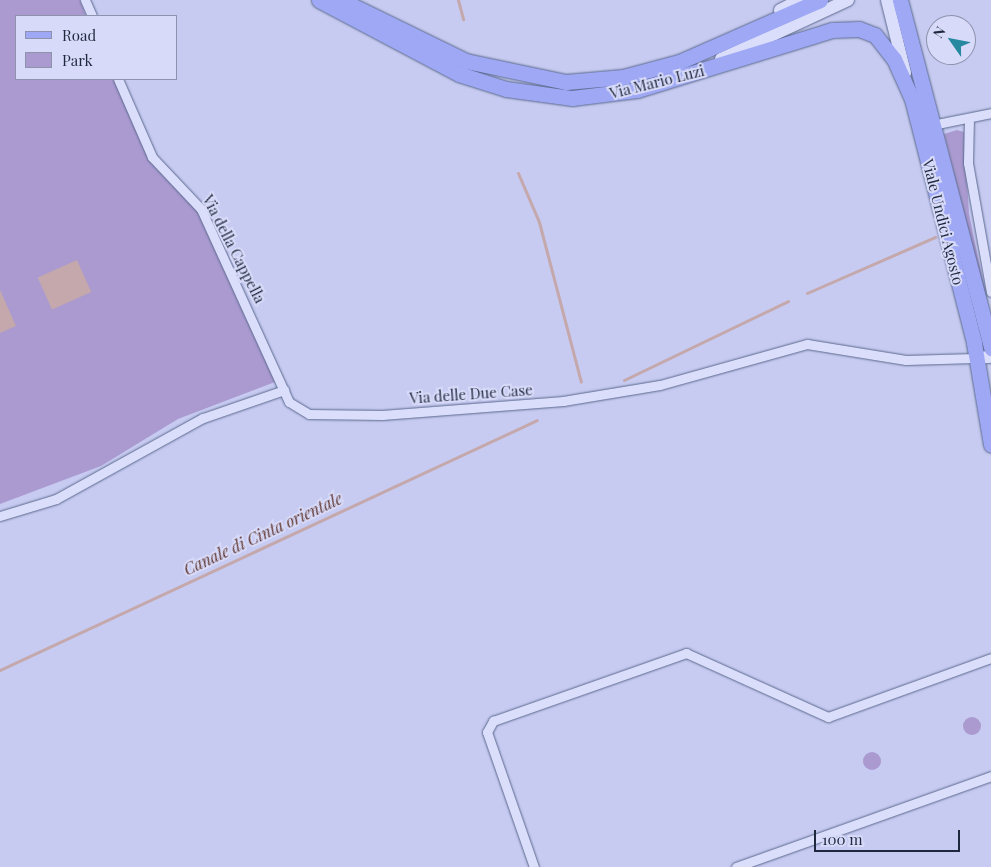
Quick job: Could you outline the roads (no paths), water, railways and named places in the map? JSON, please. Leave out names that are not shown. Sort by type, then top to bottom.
[{"type":"main road","name":"Via Mario Luzi","points":[[319,0],[438,66],[506,90],[572,98],[597,96],[690,74],[850,28],[869,32],[884,43],[912,99]]},
{"type":"main road","name":"Via Mario Luzi","points":[[341,0],[446,53],[535,78],[598,81],[694,56],[820,0]]},
{"type":"main road","points":[[694,56],[800,0]]},
{"type":"main road","points":[[690,74],[848,0]]},
{"type":"main road","name":"Viale Undici Agosto","points":[[887,0],[976,358],[991,445]]},
{"type":"main road","name":"Viale Undici Agosto","points":[[900,0],[990,342]]},
{"type":"main road","points":[[976,358],[991,357]]},
{"type":"street","points":[[86,0],[92,15]]},
{"type":"street","name":"Via della Cappella","points":[[118,80],[152,157],[201,209],[284,390]]},
{"type":"street","points":[[932,125],[991,113]]},
{"type":"street","points":[[969,118],[968,162],[991,292]]},
{"type":"street","name":"Via delle Due Case","points":[[284,390],[292,405],[309,414],[382,415],[613,393],[660,385],[807,344],[906,360],[976,358]]},
{"type":"street","points":[[0,516],[56,499],[203,418],[284,390]]},
{"type":"street","points":[[534,867],[487,732],[493,721],[686,653],[828,717],[991,658]]},
{"type":"street","points":[[736,867],[991,776]]},
{"type":"waterway","points":[[458,0],[463,19]]},
{"type":"waterway","points":[[518,173],[539,222],[581,382]]},
{"type":"waterway","name":"Canale di Cinta orientale","points":[[807,293],[935,237]]},
{"type":"waterway","name":"Canale di Cinta orientale","points":[[624,380],[788,301]]},
{"type":"waterway","name":"Canale di Cinta orientale","points":[[0,670],[537,420]]}]
